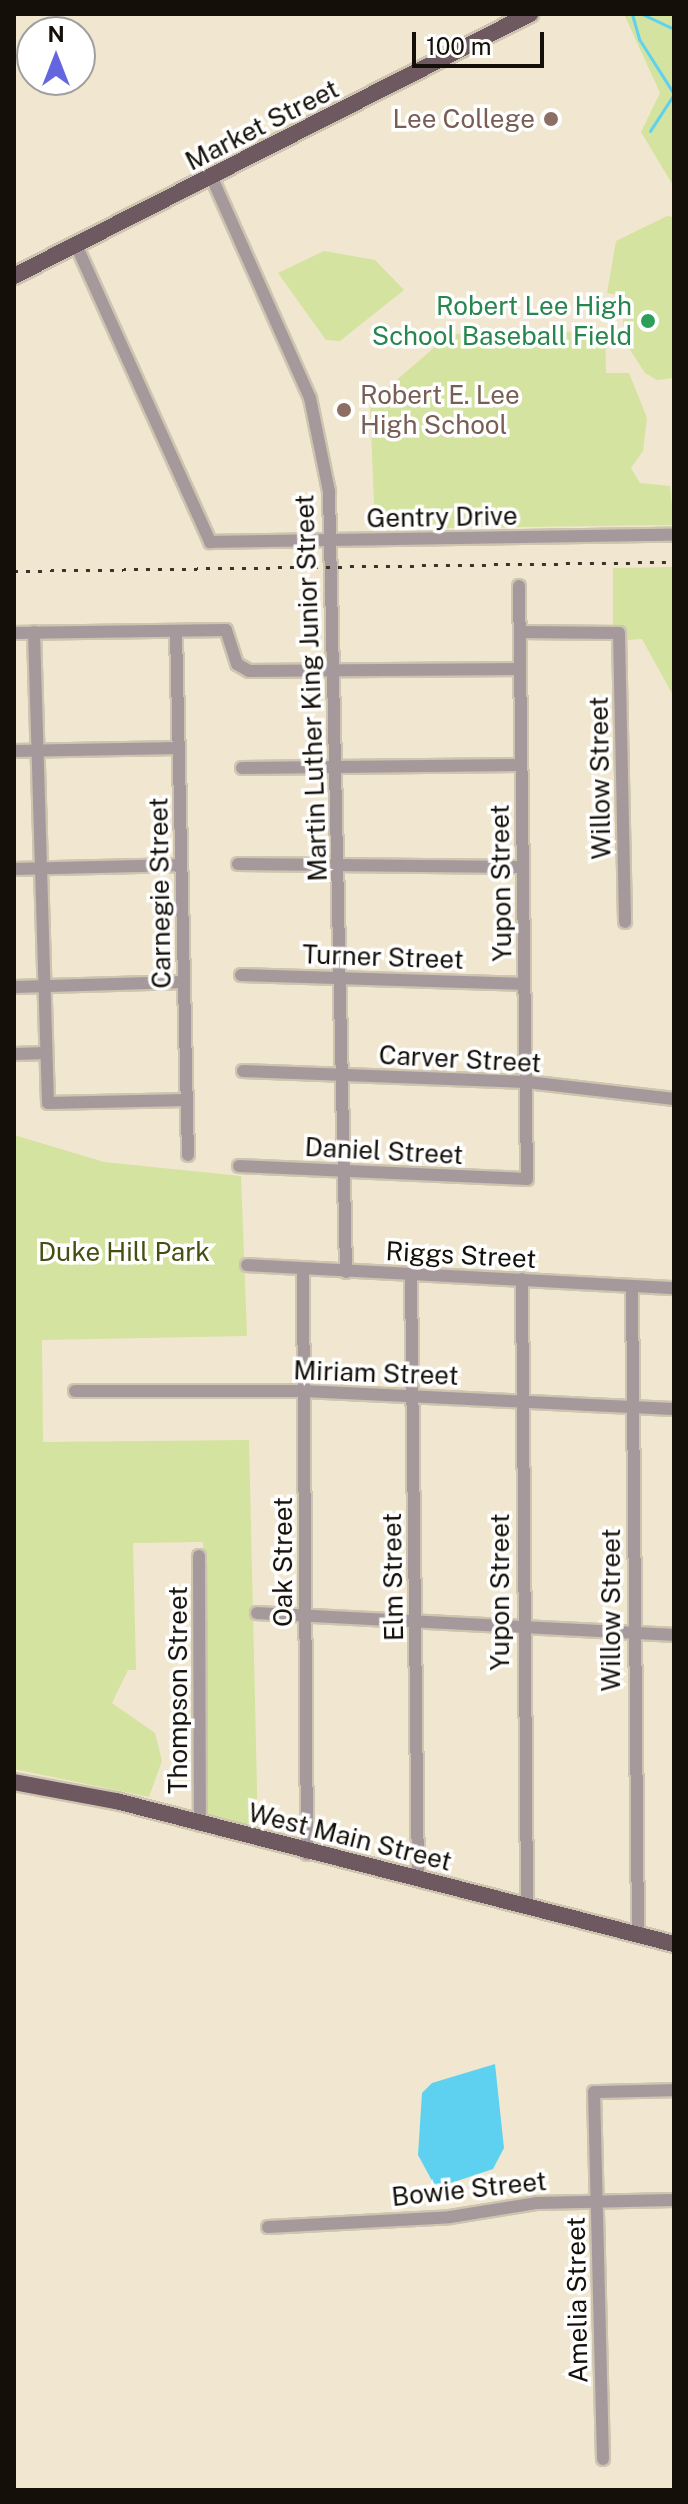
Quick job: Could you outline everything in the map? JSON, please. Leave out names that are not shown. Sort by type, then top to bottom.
[{"type":"main road","name":"Market Street","points":[[14,276],[77,247],[530,14]]},
{"type":"main road","name":"West Main Street","points":[[14,1782],[527,1904],[674,1944]]},
{"type":"street","name":"Martin Luther King Junior Street","points":[[212,178],[310,398],[333,541],[346,1272]]},
{"type":"street","name":"Gentry Drive","points":[[77,247],[210,542],[674,535]]},
{"type":"street","name":"Yupon Street","points":[[519,586],[527,1179]]},
{"type":"street","name":"Carnegie Street","points":[[176,631],[188,1155]]},
{"type":"street","points":[[14,633],[229,631],[234,653],[243,670],[520,669]]},
{"type":"street","points":[[34,632],[48,1103],[187,1100]]},
{"type":"street","name":"Willow Street","points":[[520,632],[619,633],[625,922]]},
{"type":"street","points":[[14,751],[179,748]]},
{"type":"street","points":[[242,768],[521,765]]},
{"type":"street","points":[[238,864],[522,867]]},
{"type":"street","points":[[14,869],[181,865]]},
{"type":"street","name":"Turner Street","points":[[241,975],[524,984]]},
{"type":"street","points":[[14,987],[184,982]]},
{"type":"street","points":[[14,1054],[46,1053]]},
{"type":"street","name":"Carver Street","points":[[243,1071],[527,1082],[674,1099]]},
{"type":"street","name":"Daniel Street","points":[[239,1166],[527,1179]]},
{"type":"street","name":"Riggs Street","points":[[247,1265],[674,1288]]},
{"type":"street","name":"Oak Street","points":[[303,1270],[307,1854]]},
{"type":"street","name":"Elm Street","points":[[411,1274],[418,1880]]},
{"type":"street","name":"Yupon Street","points":[[522,1279],[522,1626],[527,1904]]},
{"type":"street","name":"Willow Street","points":[[632,1286],[632,1633],[638,1933]]},
{"type":"street","name":"Miriam Street","points":[[75,1391],[304,1391],[674,1409]]},
{"type":"street","name":"Thompson Street","points":[[199,1556],[200,1825]]},
{"type":"street","points":[[257,1613],[305,1613],[415,1622],[674,1635]]},
{"type":"street","name":"Amelia Street","points":[[603,2459],[594,2092],[674,2090]]},
{"type":"street","name":"Bowie Street","points":[[268,2227],[597,2201],[674,2200]]},
{"type":"green space","points":[[624,14],[674,14],[674,187],[641,132],[660,93]]},
{"type":"green space","name":"Robert Lee High School Baseball Field","points":[[667,216],[674,217],[674,378],[657,380],[645,373],[628,347],[618,295],[607,293],[616,241]]},
{"type":"green space","points":[[324,251],[375,260],[404,290],[340,341],[326,340],[278,273]]},
{"type":"green space","points":[[605,331],[606,373],[629,373],[647,418],[643,451],[631,468],[640,483],[670,486],[674,525],[375,529],[370,403],[450,334]]},
{"type":"green space","points":[[674,567],[674,697],[642,639],[626,640],[613,627],[613,568]]},
{"type":"green space","name":"Duke Hill Park","points":[[14,1135],[104,1162],[241,1176],[247,1336],[42,1340],[43,1442],[249,1440],[258,1831],[204,1815],[203,1542],[133,1543],[136,1670],[128,1670],[112,1703],[155,1733],[162,1761],[149,1797],[14,1769]]},
{"type":"water","points":[[495,2064],[504,2148],[493,2169],[436,2188],[418,2155],[422,2093],[432,2083]]},
{"type":"waterway","points":[[632,14],[639,39],[674,94],[650,131]]},
{"type":"waterway","points":[[642,14],[674,29]]},
{"type":"railway","points":[[14,571],[674,562]]},
{"type":"place","name":"Lee College","points":[[551,119]]},
{"type":"place","name":"Robert Lee High School Baseball Field","points":[[648,321]]},
{"type":"place","name":"Robert E. Lee High School","points":[[344,410]]}]
